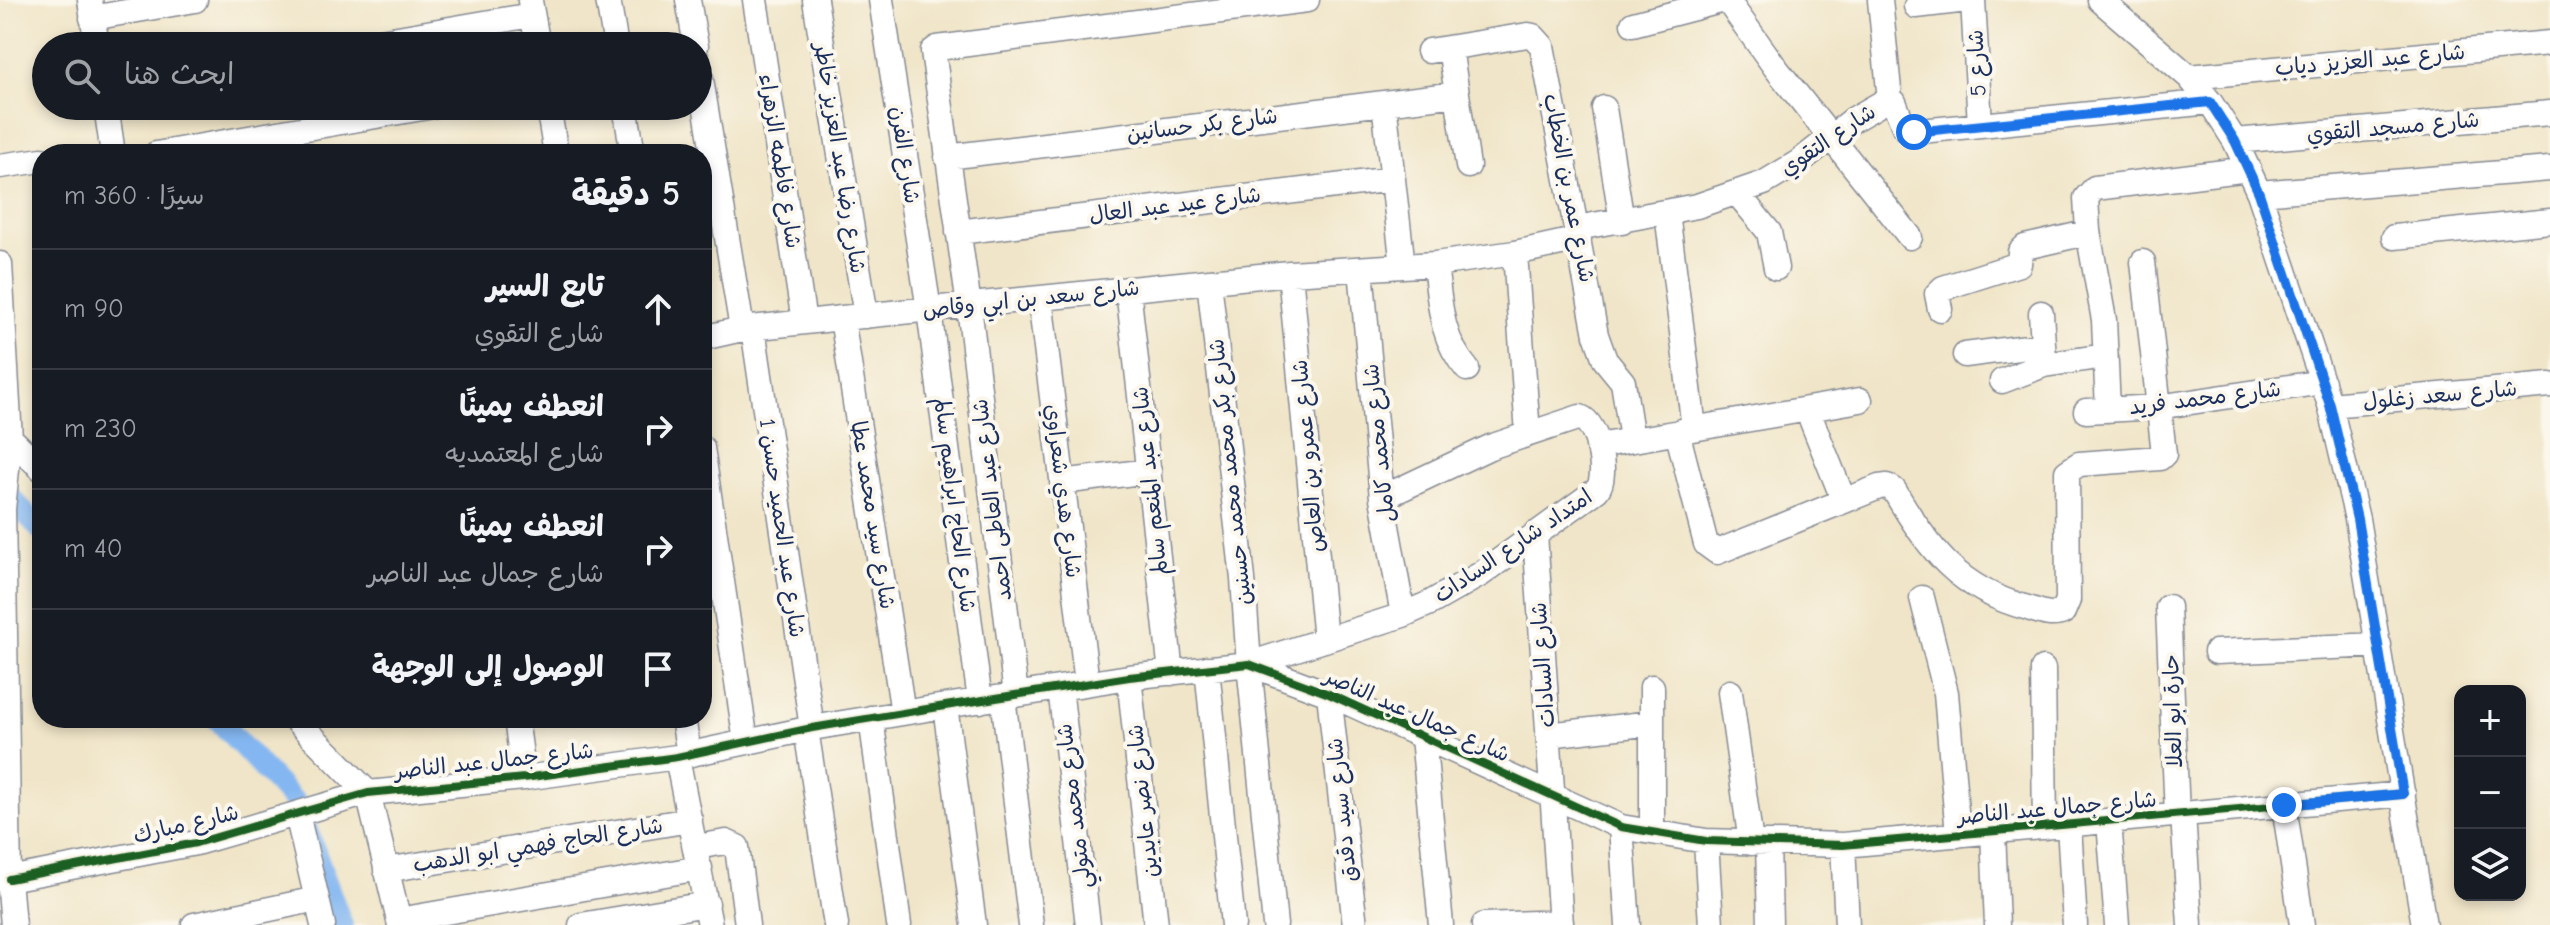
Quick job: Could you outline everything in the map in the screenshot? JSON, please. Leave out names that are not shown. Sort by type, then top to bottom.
[{"type":"street","points":[[95,32],[91,9],[195,0]]},
{"type":"street","points":[[608,0],[614,32]]},
{"type":"street","points":[[688,0],[694,32]]},
{"type":"street","name":"شارع فاطمه الزهراء","points":[[755,0],[804,322]]},
{"type":"street","name":"شارع رضا عبد العزيز خاطر","points":[[815,0],[854,317]]},
{"type":"street","name":"شارع الفرن","points":[[881,0],[929,310]]},
{"type":"street","name":"شارع عبد العاطى احمد","points":[[1000,697],[969,306],[932,53],[935,48],[1307,0]]},
{"type":"street","points":[[1633,24],[1726,0],[1910,237]]},
{"type":"street","points":[[1880,0],[1890,100]]},
{"type":"street","points":[[1916,6],[1967,0]]},
{"type":"street","name":"شارع 5","points":[[1973,0],[1980,125]]},
{"type":"street","points":[[2100,0],[2189,77],[2210,102],[2235,141],[2259,193],[2327,394],[2357,519],[2424,925]]},
{"type":"street","points":[[417,32],[531,8],[535,32]]},
{"type":"street","name":"شارع عمر بن الخطاب","points":[[1457,94],[1440,49],[1528,35],[1539,41],[1599,348],[1623,382],[1632,439]]},
{"type":"street","name":"شارع عبد العزيز دياب","points":[[2189,77],[2550,43]]},
{"type":"street","points":[[1457,94],[1468,166]]},
{"type":"street","name":"شارع بكر حسانين","points":[[947,157],[1457,94]]},
{"type":"street","name":"شارع التقوي","points":[[1361,269],[1435,264],[1515,253],[1737,193],[1764,183],[1799,162],[1854,119],[1890,100],[1894,102],[1908,132],[2210,102]]},
{"type":"street","points":[[1384,103],[1403,266]]},
{"type":"street","points":[[1604,108],[1622,222]]},
{"type":"street","name":"شارع مسجد التقوي","points":[[2235,141],[2550,113]]},
{"type":"street","points":[[106,120],[106,144]]},
{"type":"street","points":[[214,144],[353,120]]},
{"type":"street","points":[[550,120],[554,144]]},
{"type":"street","points":[[627,120],[631,144]]},
{"type":"street","name":"شارع عبد الحميد حسن 1","points":[[709,120],[747,329],[836,925]]},
{"type":"street","points":[[0,166],[32,161]]},
{"type":"street","points":[[1965,355],[2105,356],[2104,320],[2088,231],[2086,198],[2095,188],[2249,169]]},
{"type":"street","points":[[2259,193],[2550,169]]},
{"type":"street","name":"شارع عيد عبد العال","points":[[958,232],[1393,179]]},
{"type":"street","points":[[1737,193],[1769,232],[1776,268]]},
{"type":"street","points":[[1667,213],[1685,431],[1680,437],[1706,544],[1712,551],[1721,551],[1883,485],[1891,487],[1919,533],[1938,557],[1961,578],[1988,594],[2016,605],[2057,615],[2063,612],[2068,600],[2067,472],[2079,464],[2162,456],[2164,452],[2143,262]]},
{"type":"street","points":[[2394,237],[2550,221]]},
{"type":"street","points":[[1940,309],[1937,294],[1943,288],[2019,264],[2021,250],[2025,247],[2083,235],[2088,231]]},
{"type":"street","points":[[1515,253],[1528,434]]},
{"type":"street","points":[[0,264],[5,434],[3,509],[9,879],[13,925]]},
{"type":"street","points":[[1435,264],[1446,338],[1454,355],[1467,369]]},
{"type":"street","name":"شارع سعد بن ابي وقاص","points":[[712,336],[804,322],[1290,273],[1361,269]]},
{"type":"street","name":"شارع محمد كامل","points":[[1361,269],[1382,498],[1403,615]]},
{"type":"street","name":"شارع عمرو بن العاص","points":[[1290,273],[1325,640]]},
{"type":"street","name":"شارع بكر محمد محمد حسنين","points":[[1209,281],[1243,579],[1275,925]]},
{"type":"street","name":"شارع عبد المنعم سالم","points":[[1128,289],[1171,673]]},
{"type":"street","name":"شارع هدي شعراوي","points":[[1040,299],[1087,683]]},
{"type":"street","name":"شارع الحاج ابراهيم سالم","points":[[929,310],[1000,697]]},
{"type":"street","points":[[2041,313],[2044,355]]},
{"type":"street","name":"شارع سيد محمد عطا","points":[[854,317],[903,713]]},
{"type":"street","points":[[2002,381],[2044,355]]},
{"type":"street","name":"شارع محمد فريد","points":[[2105,356],[2097,410],[2327,394]]},
{"type":"street","name":"شارع سعد زغلول","points":[[2327,394],[2550,385]]},
{"type":"street","points":[[1382,498],[1490,447],[1580,417],[1590,422],[1598,446],[1860,400]]},
{"type":"street","points":[[1807,409],[1844,501]]},
{"type":"street","points":[[5,434],[32,460]]},
{"type":"street","name":"امتداد شارع السادات","points":[[1249,664],[1403,615],[1456,589],[1600,487],[1603,474],[1598,446]]},
{"type":"street","points":[[1062,482],[1149,471]]},
{"type":"street","points":[[712,515],[746,742]]},
{"type":"street","name":"شارع السادات","points":[[1535,534],[1561,924]]},
{"type":"street","points":[[1922,598],[1946,693],[1958,835]]},
{"type":"street","name":"حارة ابو العلا","points":[[2168,607],[2190,925]]},
{"type":"street","points":[[2216,652],[2379,645]]},
{"type":"street","name":"شارع جمال عبد الناصر","points":[[368,793],[524,778],[683,755],[809,728],[1087,683],[1249,664],[1329,694],[1621,827],[1706,841],[1843,845],[2403,794]]},
{"type":"street","points":[[1207,668],[1233,925]]},
{"type":"street","points":[[2043,669],[2057,826],[2075,925]]},
{"type":"street","name":"شارع نصر عابدين","points":[[1129,677],[1156,925]]},
{"type":"street","points":[[1652,687],[1652,832]]},
{"type":"street","name":"شارع محمد متولي","points":[[1060,688],[1088,925]]},
{"type":"street","points":[[1730,692],[1760,843],[1770,925]]},
{"type":"street","name":"شارع سيد دقدق","points":[[1329,694],[1355,925]]},
{"type":"street","points":[[1000,697],[1031,925]]},
{"type":"street","points":[[945,706],[974,925]]},
{"type":"street","points":[[871,718],[899,925]]},
{"type":"street","points":[[1548,735],[1652,723]]},
{"type":"street","points":[[304,728],[368,793],[399,922],[698,858],[726,842],[737,847],[747,925]]},
{"type":"street","points":[[517,728],[524,778]]},
{"type":"street","points":[[581,925],[708,914],[690,820],[683,728]]},
{"type":"street","points":[[1423,737],[1441,925]]},
{"type":"street","name":"شارع مبارك","points":[[9,879],[196,843],[368,793]]},
{"type":"street","points":[[2284,805],[2302,925]]},
{"type":"street","points":[[297,814],[323,925]]},
{"type":"street","name":"شارع الحاج فهمي ابو الدهب","points":[[386,870],[690,820]]},
{"type":"street","points":[[2109,821],[2117,925]]},
{"type":"street","points":[[1621,827],[1628,925]]},
{"type":"street","points":[[1993,832],[1997,925]]},
{"type":"street","points":[[1706,841],[1711,925]]},
{"type":"street","points":[[1843,845],[1847,925]]},
{"type":"street","points":[[194,925],[317,899]]},
{"type":"street","points":[[1484,925],[1561,924]]},
{"type":"waterway","points":[[0,486],[32,520]]},
{"type":"waterway","points":[[225,728],[298,806],[342,925]]},
{"type":"cycle path","points":[[9,879],[196,843],[368,793],[524,778],[677,757],[812,728],[945,706],[1129,677],[1249,664],[1329,694],[1621,827],[1706,841],[1843,845],[2403,794]]},
{"type":"route","points":[[1914,132],[2210,102],[2235,141],[2259,193],[2330,405],[2357,519],[2403,794],[2284,805]]}]
